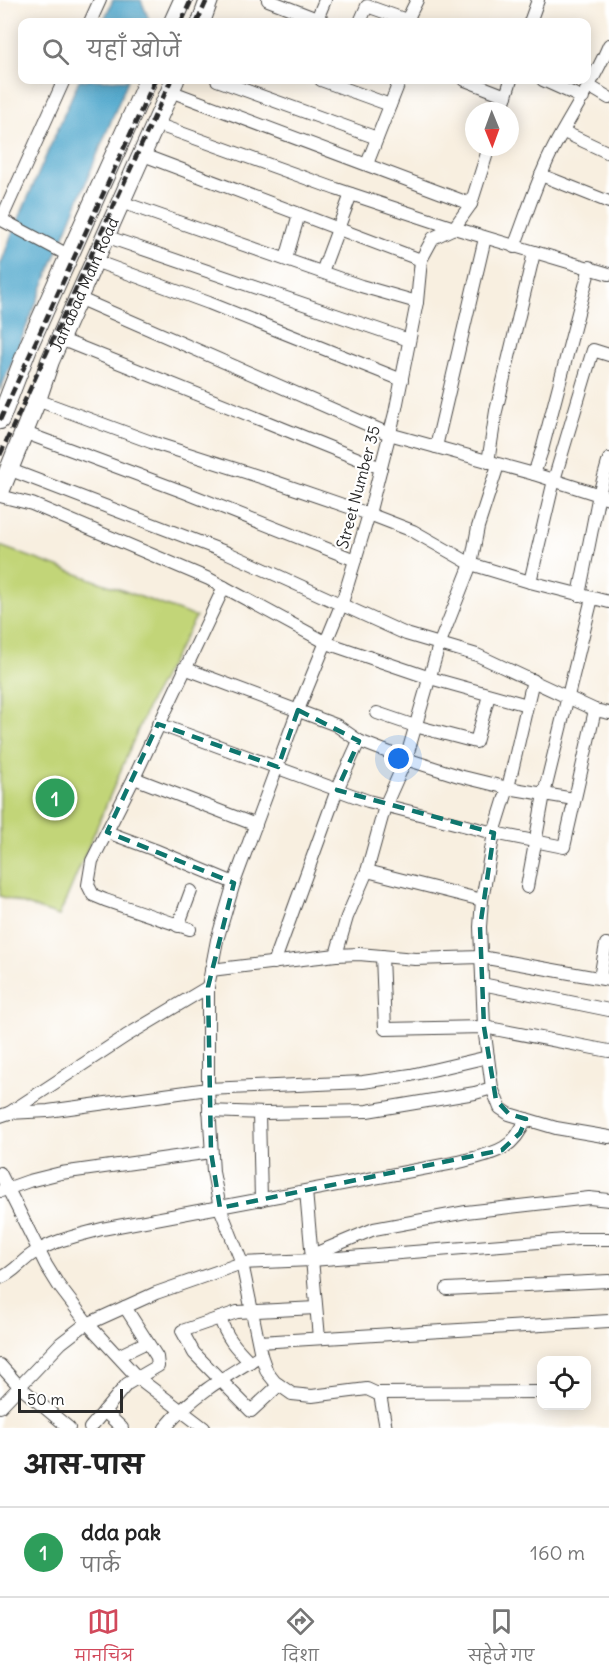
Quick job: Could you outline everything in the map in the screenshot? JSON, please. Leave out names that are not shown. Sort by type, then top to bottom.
[{"type":"main road","points":[[175,18],[183,0]]},
{"type":"main road","points":[[202,18],[209,0]]},
{"type":"main road","name":"Jafrabad Main Road","points":[[0,420],[29,345],[146,84]]},
{"type":"main road","name":"Jafrabad Main Road","points":[[0,494],[50,361],[173,85]]},
{"type":"street","points":[[92,18],[100,0]]},
{"type":"street","points":[[268,0],[313,18]]},
{"type":"street","points":[[322,18],[325,0]]},
{"type":"street","points":[[410,18],[417,0]]},
{"type":"street","points":[[531,18],[536,1]]},
{"type":"street","points":[[362,18],[367,6],[398,18]]},
{"type":"street","points":[[591,82],[609,46]]},
{"type":"street","points":[[62,84],[1,219],[70,256]]},
{"type":"street","points":[[228,84],[377,138]]},
{"type":"street","points":[[332,84],[390,105]]},
{"type":"street","points":[[367,164],[398,84]]},
{"type":"street","points":[[475,84],[506,96]]},
{"type":"street","points":[[504,102],[510,84]]},
{"type":"street","points":[[552,84],[583,98]]},
{"type":"street","points":[[173,85],[471,204]]},
{"type":"street","points":[[514,247],[541,175],[589,86],[609,98]]},
{"type":"street","points":[[156,124],[351,194],[514,247],[609,274]]},
{"type":"street","points":[[564,132],[609,153]]},
{"type":"street","points":[[143,155],[421,260],[433,238],[454,228],[471,204],[486,156]]},
{"type":"street","points":[[541,175],[609,202]]},
{"type":"street","points":[[321,272],[351,194]]},
{"type":"street","points":[[121,202],[321,272],[417,302]]},
{"type":"street","points":[[286,259],[299,214]]},
{"type":"street","points":[[105,236],[409,340]]},
{"type":"street","points":[[436,447],[485,238]]},
{"type":"street","points":[[336,955],[347,917],[367,871],[385,806],[406,759],[440,645],[471,564],[493,463],[496,411],[534,253]]},
{"type":"street","name":"Street Number 35","points":[[279,1385],[267,1372],[261,1355],[242,1263],[220,1208],[211,1152],[208,1089],[208,987],[217,940],[234,883],[298,710],[342,603],[369,514],[402,380],[417,302],[421,260]]},
{"type":"street","points":[[94,261],[209,303],[402,380]]},
{"type":"street","points":[[534,474],[590,267]]},
{"type":"street","points":[[78,298],[389,434],[604,496]]},
{"type":"street","points":[[60,339],[381,468]]},
{"type":"street","points":[[530,582],[554,480],[593,350],[609,355]]},
{"type":"street","points":[[37,400],[151,442],[369,514],[413,531],[471,564],[609,602]]},
{"type":"street","points":[[23,432],[184,492],[355,560]]},
{"type":"street","points":[[579,595],[604,496],[609,462]]},
{"type":"street","points":[[8,469],[228,552],[406,634],[477,655],[595,710],[609,713]]},
{"type":"street","points":[[0,494],[32,504],[209,579],[327,643],[430,678],[527,705]]},
{"type":"street","points":[[191,891],[184,928],[93,895],[88,885],[92,861],[134,778],[224,587]]},
{"type":"street","points":[[527,887],[544,794],[592,598]]},
{"type":"street","points":[[184,668],[298,710],[336,726],[359,741],[406,759],[459,776],[508,788],[574,799]]},
{"type":"street","points":[[533,680],[508,788],[494,832],[482,900],[480,927],[484,1027],[492,1088],[500,1108],[508,1114],[556,1128],[609,1137]]},
{"type":"street","points":[[377,713],[476,742],[489,695]]},
{"type":"street","points":[[158,724],[385,806],[564,847],[595,710]]},
{"type":"street","points":[[274,963],[337,790],[359,741]]},
{"type":"street","points":[[134,778],[256,825]]},
{"type":"street","points":[[107,832],[234,883]]},
{"type":"street","points":[[367,871],[482,900]]},
{"type":"street","points":[[211,970],[336,955],[415,959],[481,957],[605,979],[606,944],[609,945]]},
{"type":"street","points":[[382,956],[385,1029],[484,1027],[609,1051]]},
{"type":"street","points":[[482,984],[609,1010]]},
{"type":"street","points":[[4,1114],[208,987]]},
{"type":"street","points":[[4,1114],[48,1111],[208,1089],[363,1082],[411,1075],[488,1057]]},
{"type":"street","points":[[209,1111],[259,1113],[367,1111],[475,1093],[492,1088]]},
{"type":"street","points":[[259,1113],[261,1200]]},
{"type":"street","points":[[0,1278],[39,1251],[74,1236],[459,1162],[502,1150],[520,1133],[526,1119]]},
{"type":"street","points":[[4,1190],[29,1180],[61,1173],[211,1152]]},
{"type":"street","points":[[0,1173],[4,1190],[59,1286],[88,1324],[137,1377],[204,1428]]},
{"type":"street","points":[[306,1191],[319,1338]]},
{"type":"street","points":[[312,1257],[374,1229],[466,1212],[589,1198],[609,1200]]},
{"type":"street","points":[[0,1407],[61,1342],[88,1324],[156,1293],[242,1263],[578,1239],[609,1239]]},
{"type":"street","points":[[447,1289],[609,1281]]},
{"type":"street","points":[[90,1428],[120,1392],[137,1377],[158,1366],[157,1357],[125,1307]]},
{"type":"street","points":[[316,1308],[237,1312],[182,1331],[194,1353],[251,1411],[279,1385],[292,1394],[312,1396],[366,1389],[380,1395],[386,1428]]},
{"type":"street","points":[[220,1318],[225,1333],[250,1362]]},
{"type":"street","points":[[259,1342],[609,1321]]},
{"type":"street","points":[[118,1356],[147,1342]]},
{"type":"street","points":[[165,1428],[196,1396],[261,1355]]},
{"type":"street","points":[[0,1365],[19,1386],[69,1428]]},
{"type":"street","points":[[376,1394],[537,1392]]},
{"type":"street","points":[[104,1412],[122,1428]]},
{"type":"highlighted area","points":[[298,710],[359,741],[337,790],[494,833],[480,927],[484,1027],[496,1100],[509,1114],[526,1119],[520,1133],[502,1150],[220,1208],[211,1152],[208,987],[234,883],[107,832],[158,724],[278,767]]},
{"type":"green space","points":[[0,546],[196,617],[151,699],[59,916],[0,896]]},
{"type":"water","points":[[113,0],[141,0],[148,18],[105,18]]},
{"type":"water","points":[[77,84],[126,84],[0,391],[0,266]]},
{"type":"railway","points":[[183,18],[191,0]]},
{"type":"railway","points":[[199,18],[207,0]]},
{"type":"railway","points":[[0,420],[153,84]]},
{"type":"railway","points":[[0,455],[169,84]]},
{"type":"place","name":"dda pak","points":[[55,798]]}]
